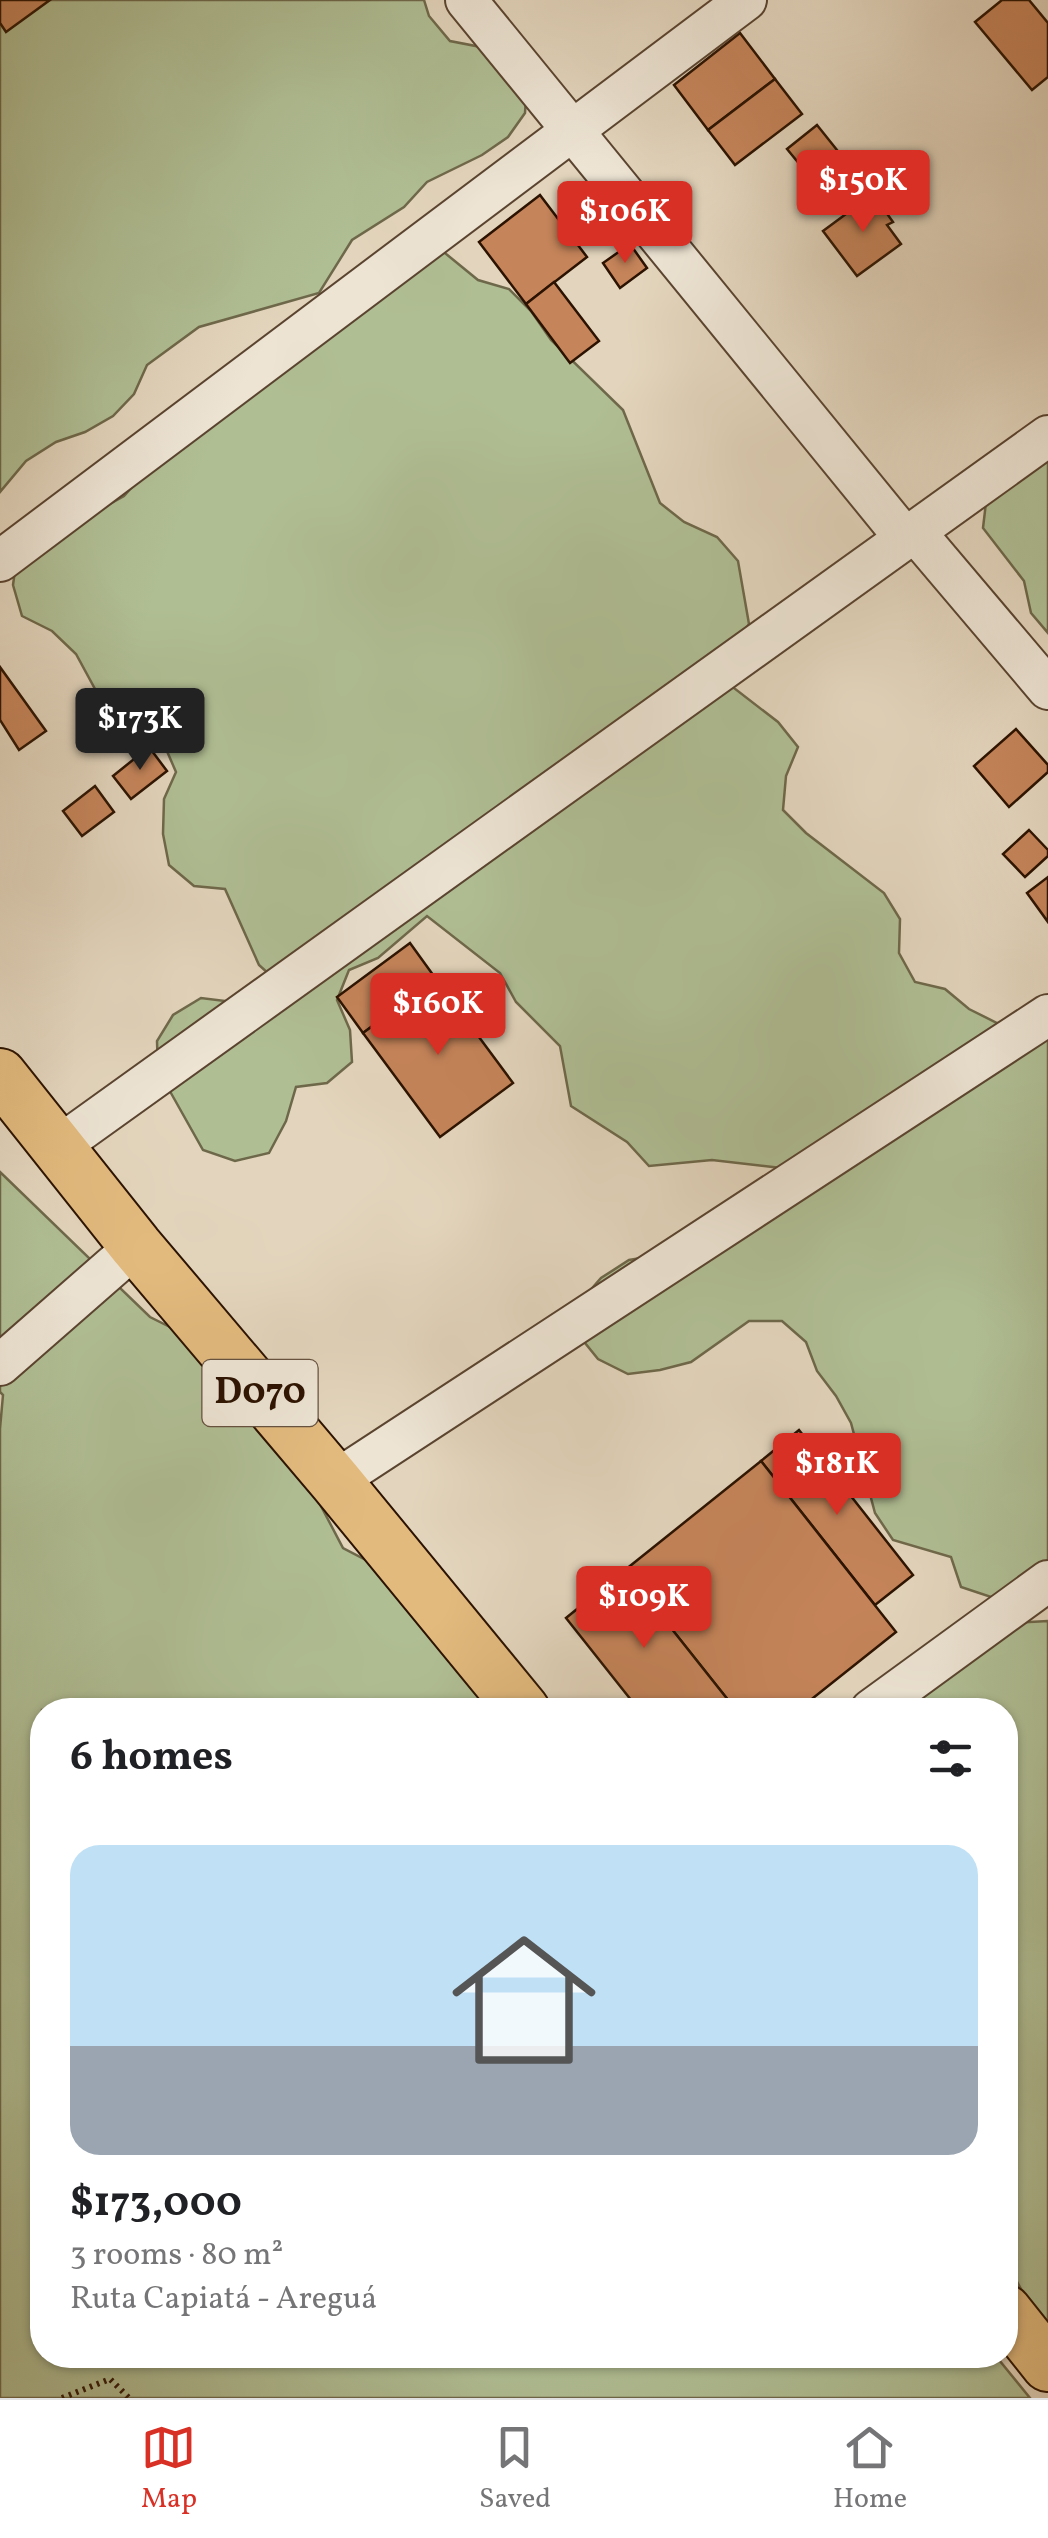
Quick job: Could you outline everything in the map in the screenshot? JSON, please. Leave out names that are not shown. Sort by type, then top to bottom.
[{"type":"main road","name":"D070","points":[[0,1075],[136,1246],[512,1698]]},
{"type":"main road","points":[[1018,2327],[1048,2365]]},
{"type":"lane","points":[[466,0],[910,535],[1048,690]]},
{"type":"lane","points":[[0,561],[746,0]]},
{"type":"lane","points":[[59,1146],[1048,436]]},
{"type":"lane","points":[[335,1481],[1048,1015]]},
{"type":"lane","points":[[0,1365],[136,1246]]},
{"type":"lane","points":[[887,1698],[1048,1581]]},
{"type":"path","points":[[62,2398],[110,2380],[129,2398]]},
{"type":"green space","points":[[0,0],[424,0],[429,16],[450,41],[512,53],[527,81],[525,113],[508,137],[482,155],[427,182],[404,207],[352,240],[319,293],[199,327],[147,365],[134,394],[113,416],[56,442],[26,461],[0,492]]},
{"type":"green space","points":[[429,240],[478,280],[509,289],[531,311],[551,340],[623,410],[660,503],[684,522],[717,537],[738,561],[749,624],[731,654],[730,685],[778,722],[798,747],[786,776],[783,810],[806,833],[884,893],[900,919],[899,953],[915,982],[945,989],[969,1009],[997,1023],[1048,1032],[1048,1572],[1026,1592],[991,1597],[961,1587],[951,1557],[893,1540],[875,1513],[851,1423],[817,1371],[806,1342],[782,1321],[749,1321],[691,1362],[660,1370],[628,1374],[598,1359],[577,1333],[580,1302],[601,1278],[629,1260],[690,1250],[781,1168],[712,1160],[649,1166],[627,1142],[571,1106],[560,1046],[516,1002],[500,973],[427,916],[378,958],[349,970],[337,1000],[350,1030],[352,1062],[327,1083],[296,1087],[286,1121],[269,1153],[235,1161],[203,1150],[158,1070],[157,1041],[173,1015],[201,998],[233,1002],[281,985],[259,965],[225,889],[194,886],[169,865],[163,834],[164,799],[176,772],[163,742],[107,711],[76,654],[52,631],[22,616],[13,585],[17,556],[124,496],[186,426]]},
{"type":"green space","points":[[1048,446],[1048,633],[1031,613],[1024,581],[983,528],[987,494]]},
{"type":"green space","points":[[0,1172],[150,1317],[206,1345],[282,1432],[343,1548],[456,1607],[505,1698],[30,1698],[30,2368],[1006,2368],[1030,2398],[0,2398]]},
{"type":"green space","points":[[1048,1621],[1048,2338],[1018,2284],[1018,1698],[921,1698],[917,1659],[973,1625]]},
{"type":"building","points":[[0,0],[50,0],[6,32],[0,23]]},
{"type":"building","points":[[1002,0],[1029,0],[1048,23],[1048,77],[1032,90],[975,22]]},
{"type":"building","points":[[740,33],[775,79],[708,130],[674,85]]},
{"type":"building","points":[[775,79],[802,114],[735,165],[708,130]]},
{"type":"building","points":[[817,125],[853,170],[824,194],[787,149]]},
{"type":"building","points":[[873,194],[893,222],[887,225],[901,244],[857,276],[823,231]]},
{"type":"building","points":[[540,195],[587,257],[526,304],[479,242]]},
{"type":"building","points":[[630,244],[647,268],[620,288],[603,263]]},
{"type":"building","points":[[554,282],[599,341],[570,363],[526,304]]},
{"type":"building","points":[[0,667],[46,731],[19,750],[0,720]]},
{"type":"building","points":[[1016,729],[1048,765],[1048,772],[1009,807],[974,766]]},
{"type":"building","points":[[149,747],[167,771],[131,799],[113,776]]},
{"type":"building","points":[[95,786],[114,812],[82,836],[63,811]]},
{"type":"building","points":[[1029,830],[1048,850],[1048,856],[1025,877],[1003,854]]},
{"type":"building","points":[[1048,877],[1048,922],[1027,893]]},
{"type":"building","points":[[410,943],[436,979],[363,1033],[337,997]]},
{"type":"building","points":[[436,979],[513,1083],[440,1137],[363,1033]]},
{"type":"building","points":[[799,1430],[913,1575],[875,1605],[761,1461]]},
{"type":"building","points":[[761,1461],[896,1632],[813,1698],[726,1698],[625,1570]]},
{"type":"building","points":[[625,1570],[726,1698],[629,1698],[566,1618]]}]
